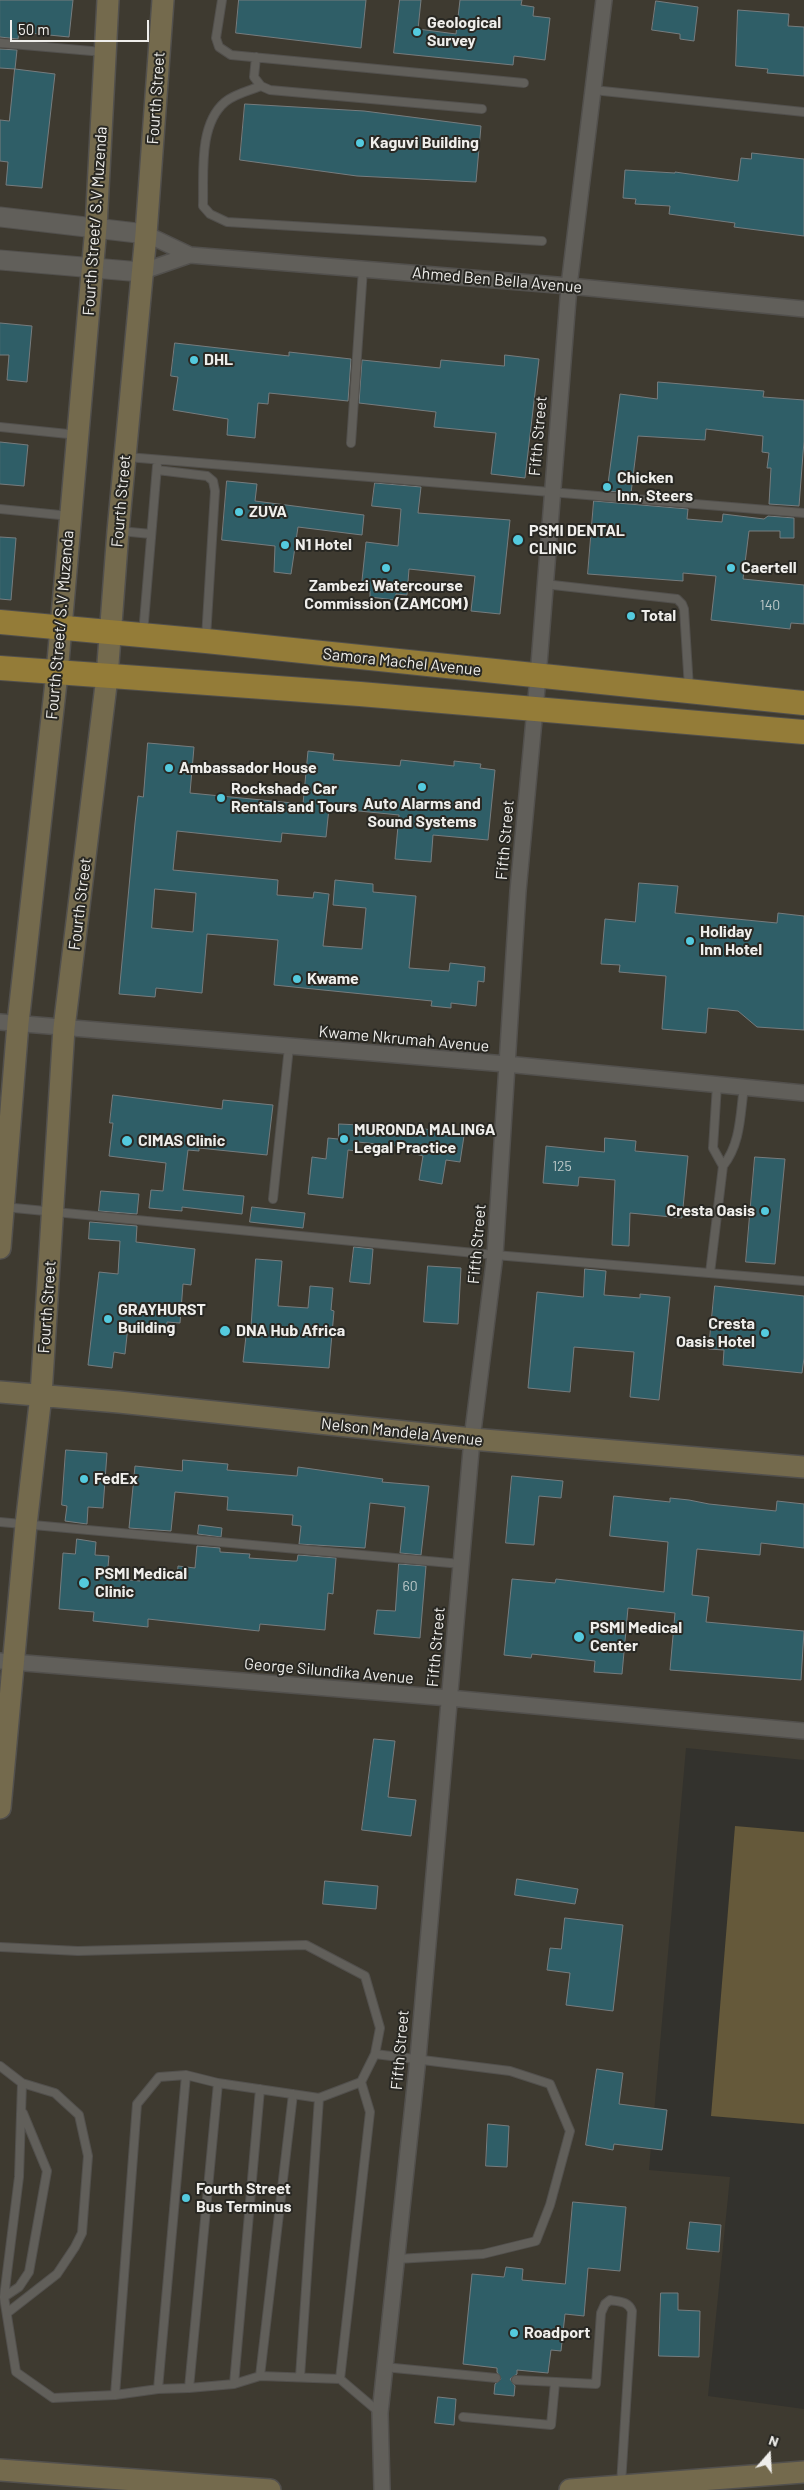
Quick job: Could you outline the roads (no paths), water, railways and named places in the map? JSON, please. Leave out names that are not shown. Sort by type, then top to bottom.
[{"type":"highway","name":"Samora Machel Avenue","points":[[0,622],[206,641],[538,677],[804,703]]},
{"type":"highway","points":[[0,668],[360,694],[804,732]]},
{"type":"main road","name":"Fourth Street/ S.V Muzenda","points":[[0,1248],[9,1023],[57,673],[96,227],[108,0]]},
{"type":"main road","name":"Fourth Street","points":[[0,1808],[7,1661],[41,1395],[64,1028],[107,677],[118,531],[146,234],[163,0]]},
{"type":"main road","name":"Nelson Mandela Avenue","points":[[0,1392],[472,1440],[804,1467]]},
{"type":"main road","points":[[0,2470],[95,2480],[270,2490]]},
{"type":"main road","points":[[570,2490],[804,2472]]},
{"type":"street","name":"Fifth Street","points":[[382,2490],[380,2413],[398,2259],[418,2058],[472,1440],[495,1255],[518,891],[538,677],[551,492],[569,286],[604,0]]},
{"type":"street","name":"Ahmed Ben Bella Avenue","points":[[0,217],[146,234],[190,255],[569,286],[804,309]]},
{"type":"street","name":"Ahmed Ben Bella Avenue","points":[[0,260],[141,272],[190,255]]},
{"type":"street","name":"Kwame Nkrumah Avenue","points":[[9,1023],[506,1064],[804,1093]]},
{"type":"street","name":"George Silundika Avenue","points":[[7,1661],[449,1698],[804,1731]]},
{"type":"lane","points":[[222,0],[216,38],[219,48],[231,55],[524,83]]},
{"type":"lane","points":[[0,43],[105,52]]},
{"type":"lane","points":[[256,58],[254,77],[261,86],[270,90],[482,109]]},
{"type":"lane","points":[[261,86],[226,101],[212,120],[206,139],[203,206],[210,214],[227,222],[542,241]]},
{"type":"lane","points":[[593,90],[804,112]]},
{"type":"lane","points":[[351,444],[363,269]]},
{"type":"lane","points":[[0,428],[78,435]]},
{"type":"lane","points":[[125,456],[804,513]]},
{"type":"lane","points":[[143,636],[157,459]]},
{"type":"lane","points":[[157,470],[207,476],[213,481],[215,491],[206,641]]},
{"type":"lane","points":[[0,509],[70,516]]},
{"type":"lane","points":[[118,531],[151,534]]},
{"type":"lane","points":[[544,584],[677,599],[684,609],[689,692]]},
{"type":"lane","points":[[273,1199],[289,1047]]},
{"type":"lane","points":[[717,1085],[713,1148],[723,1166]]},
{"type":"lane","points":[[710,1273],[723,1166],[733,1154],[737,1143],[744,1087]]},
{"type":"lane","points":[[2,1206],[495,1255],[804,1281]]},
{"type":"lane","points":[[0,1522],[461,1564]]},
{"type":"lane","points":[[0,1947],[78,1951],[306,1945],[365,1976],[380,2028],[375,2054],[361,2082],[319,2098],[218,2083],[186,2076],[159,2077],[137,2104],[115,2395]]},
{"type":"lane","points":[[375,2054],[510,2070],[550,2084],[570,2131],[550,2205],[536,2241],[483,2254],[398,2259]]},
{"type":"lane","points":[[0,2066],[22,2083],[55,2093],[79,2116],[88,2156],[82,2233],[75,2247],[57,2274],[7,2314]]},
{"type":"lane","points":[[158,2389],[186,2076]]},
{"type":"lane","points":[[340,2379],[370,2112],[361,2082]]},
{"type":"lane","points":[[22,2083],[19,2177],[4,2297],[16,2372],[53,2398],[115,2395],[158,2389],[234,2384],[260,2376],[340,2379],[380,2413]]},
{"type":"lane","points":[[189,2388],[218,2083]]},
{"type":"lane","points":[[234,2384],[260,2089]]},
{"type":"lane","points":[[260,2376],[293,2094]]},
{"type":"lane","points":[[300,2377],[319,2098]]},
{"type":"lane","points":[[4,2297],[18,2287],[29,2272],[47,2171],[21,2109]]},
{"type":"lane","points":[[516,2380],[596,2384],[601,2313],[605,2304],[610,2300],[630,2306],[632,2311],[621,2486]]},
{"type":"lane","points":[[384,2366],[496,2378]]},
{"type":"lane","points":[[464,2417],[551,2425],[555,2383]]},
{"type":"place","name":"Geological Survey","points":[[417,32]]},
{"type":"place","name":"Kaguvi Building","points":[[360,143]]},
{"type":"place","name":"DHL","points":[[194,360]]},
{"type":"place","name":"Chicken Inn, Steers","points":[[607,487]]},
{"type":"place","name":"ZUVA","points":[[239,512]]},
{"type":"place","name":"PSMI DENTAL CLINIC","points":[[518,540]]},
{"type":"place","name":"N1 Hotel","points":[[285,545]]},
{"type":"place","name":"Zambezi Watercourse Commission (ZAMCOM)","points":[[386,568]]},
{"type":"place","name":"Caertell","points":[[731,568]]},
{"type":"place","name":"Total","points":[[631,616]]},
{"type":"place","name":"Ambassador House","points":[[169,768]]},
{"type":"place","name":"Auto Alarms and Sound Systems","points":[[422,787]]},
{"type":"place","name":"Rockshade Car Rentals and Tours","points":[[221,798]]},
{"type":"place","name":"Holiday Inn Hotel","points":[[690,941]]},
{"type":"place","name":"Kwame","points":[[297,979]]},
{"type":"place","name":"MURONDA MALINGA Legal Practice","points":[[344,1139]]},
{"type":"place","name":"CIMAS Clinic","points":[[127,1141]]},
{"type":"place","name":"Cresta Oasis","points":[[765,1211]]},
{"type":"place","name":"GRAYHURST Building","points":[[108,1319]]},
{"type":"place","name":"DNA Hub Africa","points":[[225,1331]]},
{"type":"place","name":"Cresta Oasis Hotel","points":[[765,1333]]},
{"type":"place","name":"FedEx","points":[[84,1479]]},
{"type":"place","name":"PSMI Medical Clinic","points":[[84,1583]]},
{"type":"place","name":"PSMI Medical Center","points":[[579,1637]]},
{"type":"place","name":"Fourth Street Bus Terminus","points":[[186,2198]]},
{"type":"place","name":"Roadport","points":[[514,2333]]}]
